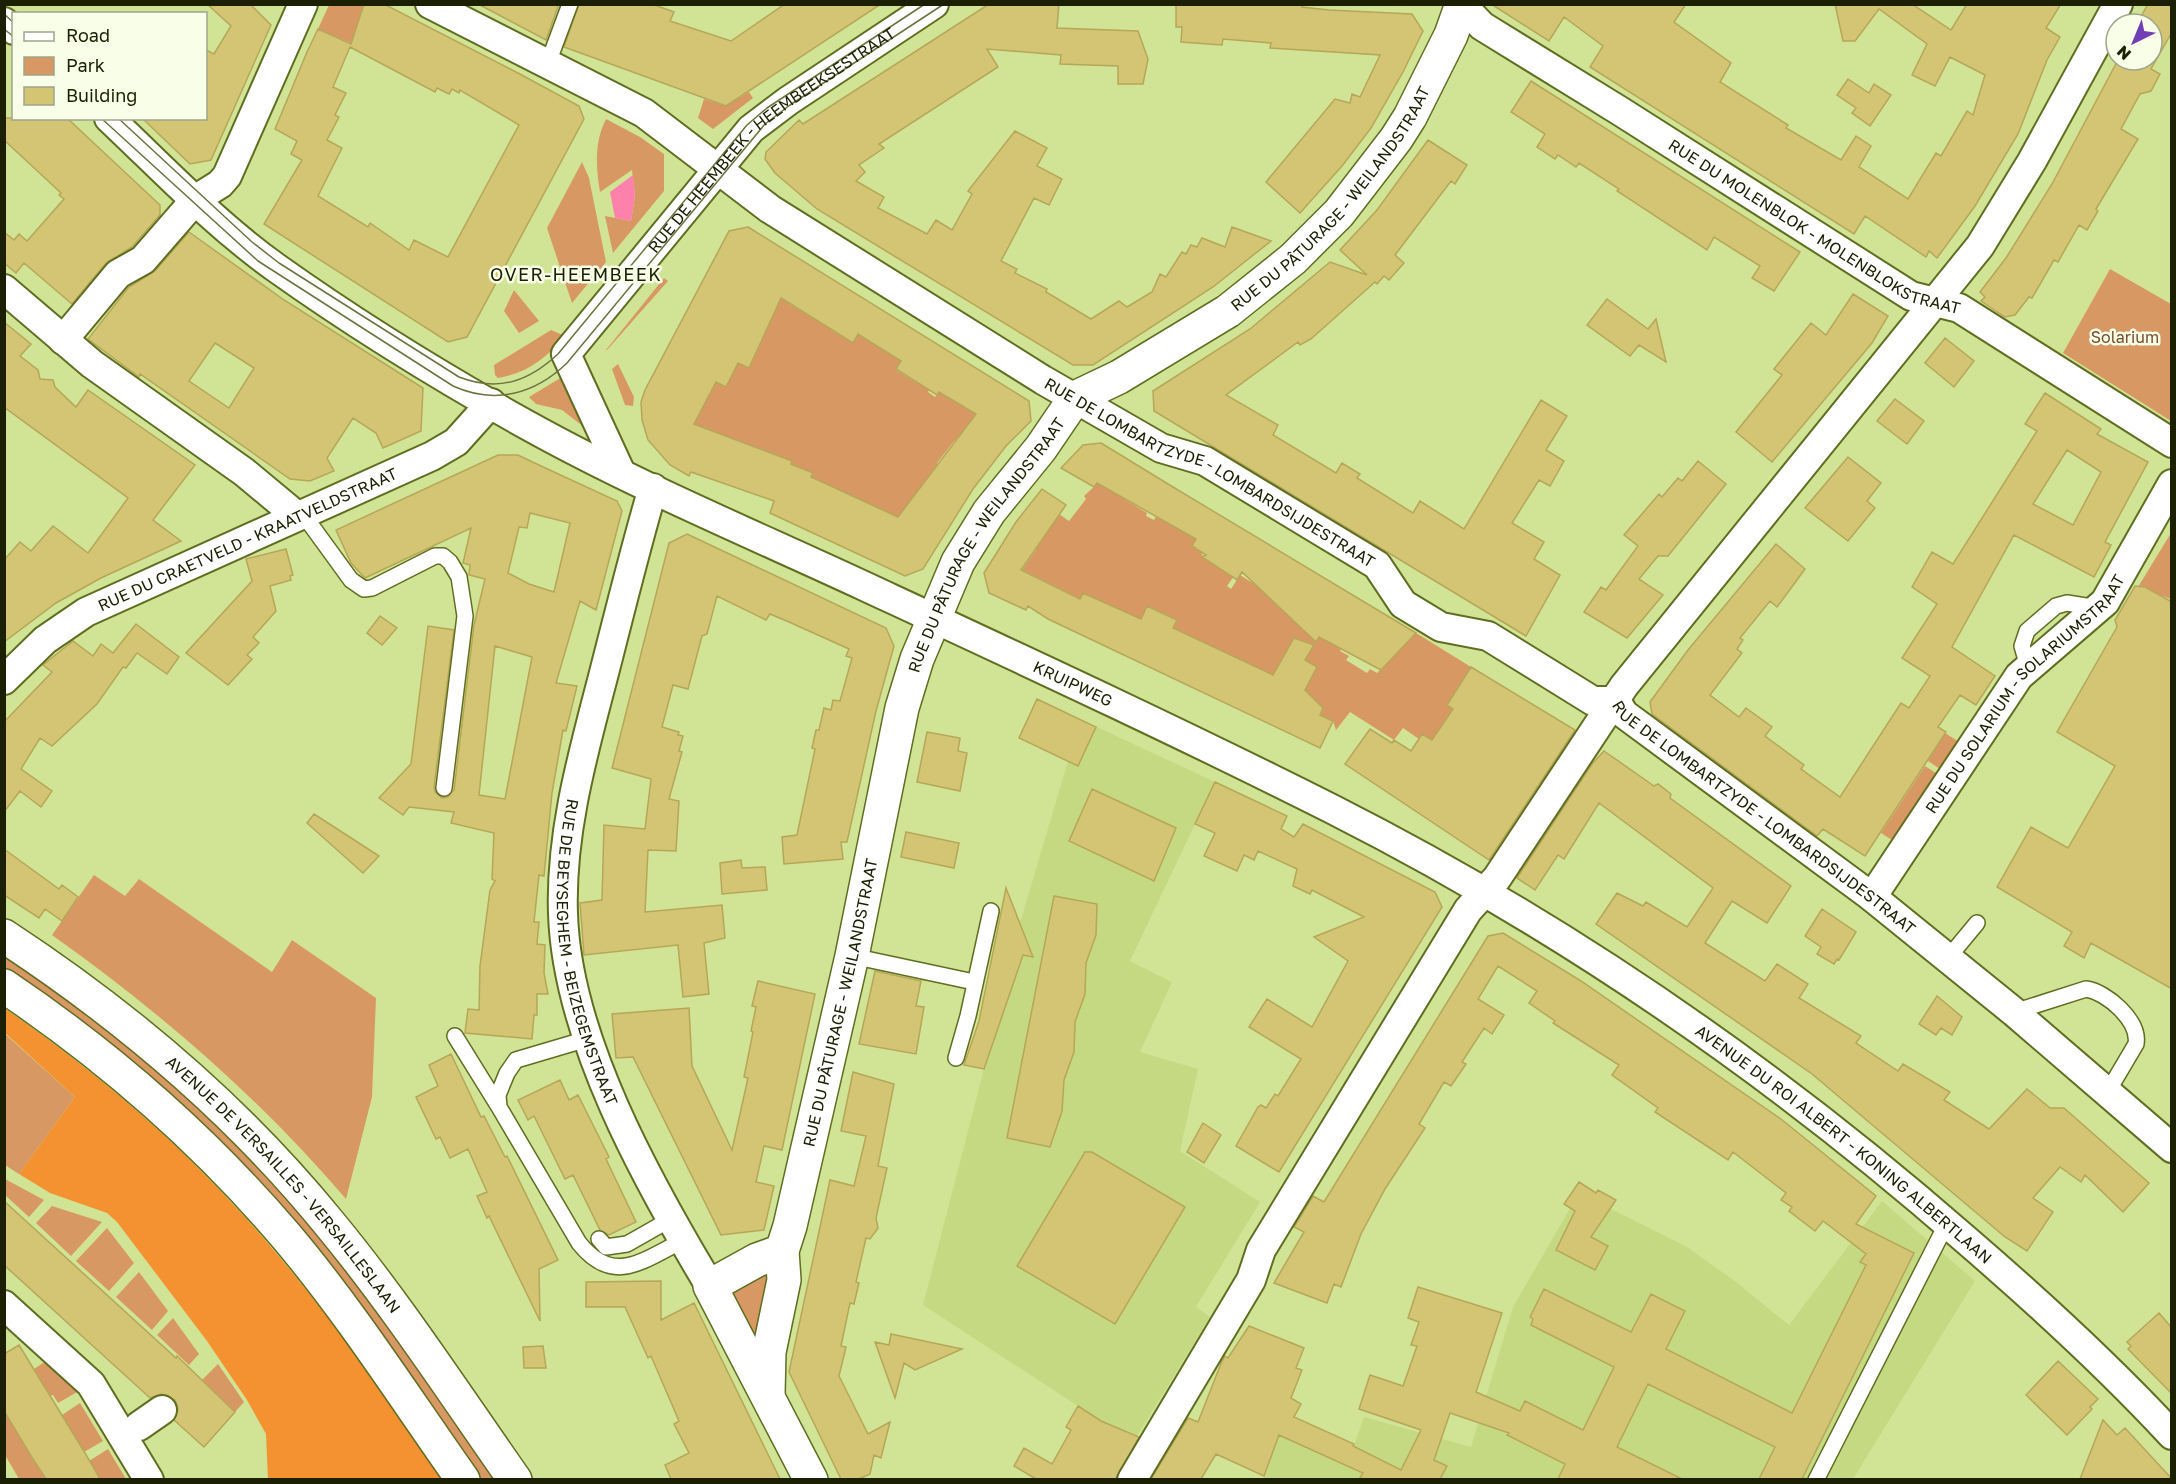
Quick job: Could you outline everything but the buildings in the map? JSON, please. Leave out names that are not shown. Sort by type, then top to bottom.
[{"type":"street","points":[[63,340],[118,274],[143,260],[196,199],[220,184],[227,176],[303,4]]},
{"type":"street","name":"RUE DE LOMBARTZYDE - LOMBARDSIJDESTRAAT","points":[[430,4],[644,113],[770,209],[1075,398],[1161,448],[1205,461],[1377,565],[1403,604],[1441,627],[1488,636],[1593,701],[1616,701],[1624,714],[1872,897],[2014,1012],[2168,1144]]},
{"type":"street","name":"RUE DE HEEMBEEK - HEEMBEEKSESTRAAT","points":[[621,473],[566,354],[744,137],[770,113],[934,4]]},
{"type":"street","points":[[1132,1479],[1251,1280],[1261,1250],[1468,909],[1485,891],[1624,686],[1980,246],[2005,209],[2118,4]]},
{"type":"street","name":"RUE DU MOLENBLOK - MOLENBLOKSTRAAT","points":[[1462,5],[1482,26],[1911,296],[1959,308],[2172,443]]},
{"type":"street","name":"RUE DU PÂTURAGE - WEILANDSTRAAT","points":[[758,1354],[784,1280],[782,1251],[790,1226],[852,956],[902,708],[917,659],[958,562],[979,527],[1041,448],[1075,398],[1119,377],[1228,310],[1272,277],[1317,237],[1353,196],[1396,139],[1446,46],[1462,5]]},
{"type":"street","name":"KRUIPWEG","points":[[111,120],[196,199],[276,268],[434,370],[524,423],[621,473],[934,618],[1328,807],[1485,891]]},
{"type":"street","points":[[4,289],[109,378],[244,472],[300,515]]},
{"type":"street","name":"RUE DU CRAETVELD - KRAATVELDSTRAAT","points":[[4,680],[45,640],[86,612],[419,463],[464,435],[490,403]]},
{"type":"street","name":"RUE DU SOLARIUM - SOLARIUMSTRAAT","points":[[1872,897],[2011,686],[2028,667],[2111,594],[2172,484]]},
{"type":"street","name":"RUE DE BEYSEGHEM - BEIZEGEMSTRAAT","points":[[653,488],[580,764],[565,865],[564,932],[573,984],[587,1039],[616,1109],[677,1230],[710,1286],[758,1354],[768,1394],[811,1479]]},
{"type":"street","name":"AVENUE DU ROI ALBERT - KONING ALBERTLAAN","points":[[1485,891],[1600,963],[1726,1048],[1856,1144],[2092,1352],[2172,1435]]},
{"type":"street","name":"AVENUE DE VERSAILLES - VERSAILLESLAAN","points":[[4,936],[69,980],[139,1033],[210,1095],[272,1158],[363,1266],[515,1479]]},
{"type":"street","name":"AVENUE DE VERSAILLES - VERSAILLESLAAN","points":[[4,986],[72,1035],[142,1092],[204,1149],[264,1211],[345,1310],[463,1479]]},
{"type":"street","points":[[710,1286],[757,1260],[782,1251]]},
{"type":"street","points":[[4,1305],[91,1384],[149,1479]]},
{"type":"street","points":[[139,1426],[162,1410]]},
{"type":"lane","points":[[548,63],[570,4]]},
{"type":"lane","points":[[300,515],[351,580],[364,589],[372,588],[435,556],[443,556],[455,569],[465,616],[444,788]]},
{"type":"lane","points":[[956,1058],[968,1016],[991,911]]},
{"type":"lane","points":[[1948,958],[1977,923]]},
{"type":"lane","points":[[852,956],[974,982]]},
{"type":"lane","points":[[2014,1012],[2086,989],[2094,990],[2112,1002],[2138,1037],[2107,1093]]},
{"type":"lane","points":[[455,1036],[579,1243],[592,1257],[610,1267],[632,1266],[677,1230]]},
{"type":"lane","points":[[499,1107],[498,1095],[507,1073],[516,1060],[587,1039]]},
{"type":"lane","points":[[1816,1479],[1947,1223]]},
{"type":"lane","points":[[599,1239],[606,1247],[619,1247],[677,1230]]},
{"type":"shaded area","points":[[633,175],[635,196],[631,221],[615,218],[610,192]]},
{"type":"shaded area","points":[[1082,720],[1215,782],[1130,961],[1172,982],[1140,1052],[1198,1069],[1180,1151],[1260,1202],[1196,1307],[1210,1317],[1137,1436],[1101,1421],[923,1305],[984,1069],[1005,1009],[1020,923],[1068,761],[1064,759]]},
{"type":"shaded area","points":[[4,1008],[75,1060],[142,1115],[206,1175],[236,1207],[289,1268],[335,1327],[444,1479],[268,1479],[266,1434],[247,1400],[207,1341],[117,1222],[107,1213],[50,1193],[19,1174],[75,1097],[5,1033]]},
{"type":"shaded area","points":[[1579,1193],[1687,1247],[1736,1282],[1789,1325],[1882,1201],[1975,1281],[1853,1479],[1263,1480],[1279,1435],[1347,1466],[1364,1417],[1471,1447],[1513,1307]]},
{"type":"green space","points":[[329,5],[364,5],[351,43],[318,29]]},
{"type":"green space","points":[[749,92],[753,98],[713,129],[698,118],[704,99],[726,106]]},
{"type":"green space","points":[[606,119],[640,137],[664,154],[664,191],[613,253],[605,216],[631,221],[635,196],[632,170],[600,192],[597,155],[599,137]]},
{"type":"green space","points":[[582,162],[589,178],[606,262],[572,303],[547,228]]},
{"type":"green space","name":"Solarium","points":[[2110,269],[2171,304],[2171,421],[2063,353]]},
{"type":"green space","points":[[770,270],[791,299],[789,304],[809,316],[817,303],[839,316],[831,330],[853,343],[858,334],[901,361],[896,370],[917,383],[931,386],[928,392],[935,397],[940,391],[993,417],[966,450],[955,440],[937,463],[944,469],[901,535],[809,481],[812,473],[792,464],[784,480],[761,449],[739,441],[732,458],[710,443],[714,431],[704,427],[700,440],[691,421],[702,388],[711,392],[720,375],[734,361],[749,368]]},
{"type":"green space","points":[[664,278],[668,281],[606,350]]},
{"type":"green space","points":[[514,290],[539,321],[519,333],[504,311]]},
{"type":"green space","points":[[551,330],[565,336],[543,358],[509,376],[498,378],[495,375],[494,365]]},
{"type":"green space","points":[[618,364],[634,397],[633,406],[625,405],[612,369]]},
{"type":"green space","points":[[567,374],[589,431],[562,410],[536,404],[529,397]]},
{"type":"green space","points":[[1098,483],[1147,513],[1146,516],[1154,520],[1157,515],[1196,539],[1203,557],[1234,576],[1227,586],[1231,589],[1240,575],[1286,604],[1282,611],[1344,645],[1340,651],[1349,656],[1346,660],[1367,673],[1370,669],[1377,673],[1416,633],[1471,667],[1447,705],[1554,768],[1543,787],[1512,767],[1434,737],[1432,740],[1419,739],[1403,728],[1394,740],[1350,712],[1336,730],[1333,721],[1320,715],[1323,708],[1258,668],[1167,642],[1177,620],[1148,606],[1140,620],[1120,618],[1123,611],[1084,593],[1081,599],[1022,570],[1036,550],[1033,548],[1059,514],[1069,521],[1086,499],[1084,496]]},
{"type":"green space","points":[[2171,533],[2171,599],[2138,587]]},
{"type":"green space","points":[[1945,733],[1961,743],[1943,771],[1928,761]]},
{"type":"green space","points":[[1925,766],[1939,775],[1895,842],[1881,833]]},
{"type":"green space","points":[[94,875],[125,896],[139,879],[272,972],[292,940],[376,998],[372,1097],[346,1199],[244,1091],[170,1026],[52,935]]},
{"type":"green space","points":[[4,946],[107,1020],[303,1207],[505,1479],[474,1479],[364,1324],[5,976]]},
{"type":"green space","points":[[4,1033],[75,1097],[19,1174],[5,1165]]},
{"type":"green space","points":[[5,1179],[44,1200],[29,1217],[5,1195]]},
{"type":"green space","points":[[52,1206],[102,1222],[71,1256],[36,1223]]},
{"type":"green space","points":[[107,1228],[134,1263],[109,1291],[76,1261]]},
{"type":"green space","points":[[139,1272],[168,1311],[152,1330],[116,1297]]},
{"type":"green space","points":[[760,1272],[768,1273],[758,1345],[729,1297],[732,1288]]},
{"type":"green space","points":[[173,1318],[199,1354],[189,1365],[157,1335]]},
{"type":"green space","points":[[52,1357],[86,1387],[58,1403],[53,1395],[50,1396],[34,1369]]},
{"type":"green space","points":[[218,1364],[244,1402],[235,1412],[201,1381]]},
{"type":"green space","points":[[80,1403],[103,1441],[84,1452],[62,1415]]},
{"type":"green space","points":[[4,1411],[46,1479],[19,1479],[5,1455]]},
{"type":"green space","points":[[108,1449],[126,1479],[100,1479],[89,1461]]},
{"type":"tram line","points":[[120,120],[252,242],[279,263],[459,377],[487,384],[500,384],[524,378],[547,364],[558,354],[747,125],[767,108],[925,4]]},
{"type":"tram line","points":[[103,120],[258,261],[453,386],[484,395],[514,393],[542,382],[567,363],[765,124],[790,105],[944,4]]},
{"type":"tram line","points":[[4,14],[12,21]]},
{"type":"tram line","points":[[4,29],[12,35]]},
{"type":"district","name":"OVER-HEEMBEEK","points":[[576,275]]}]
